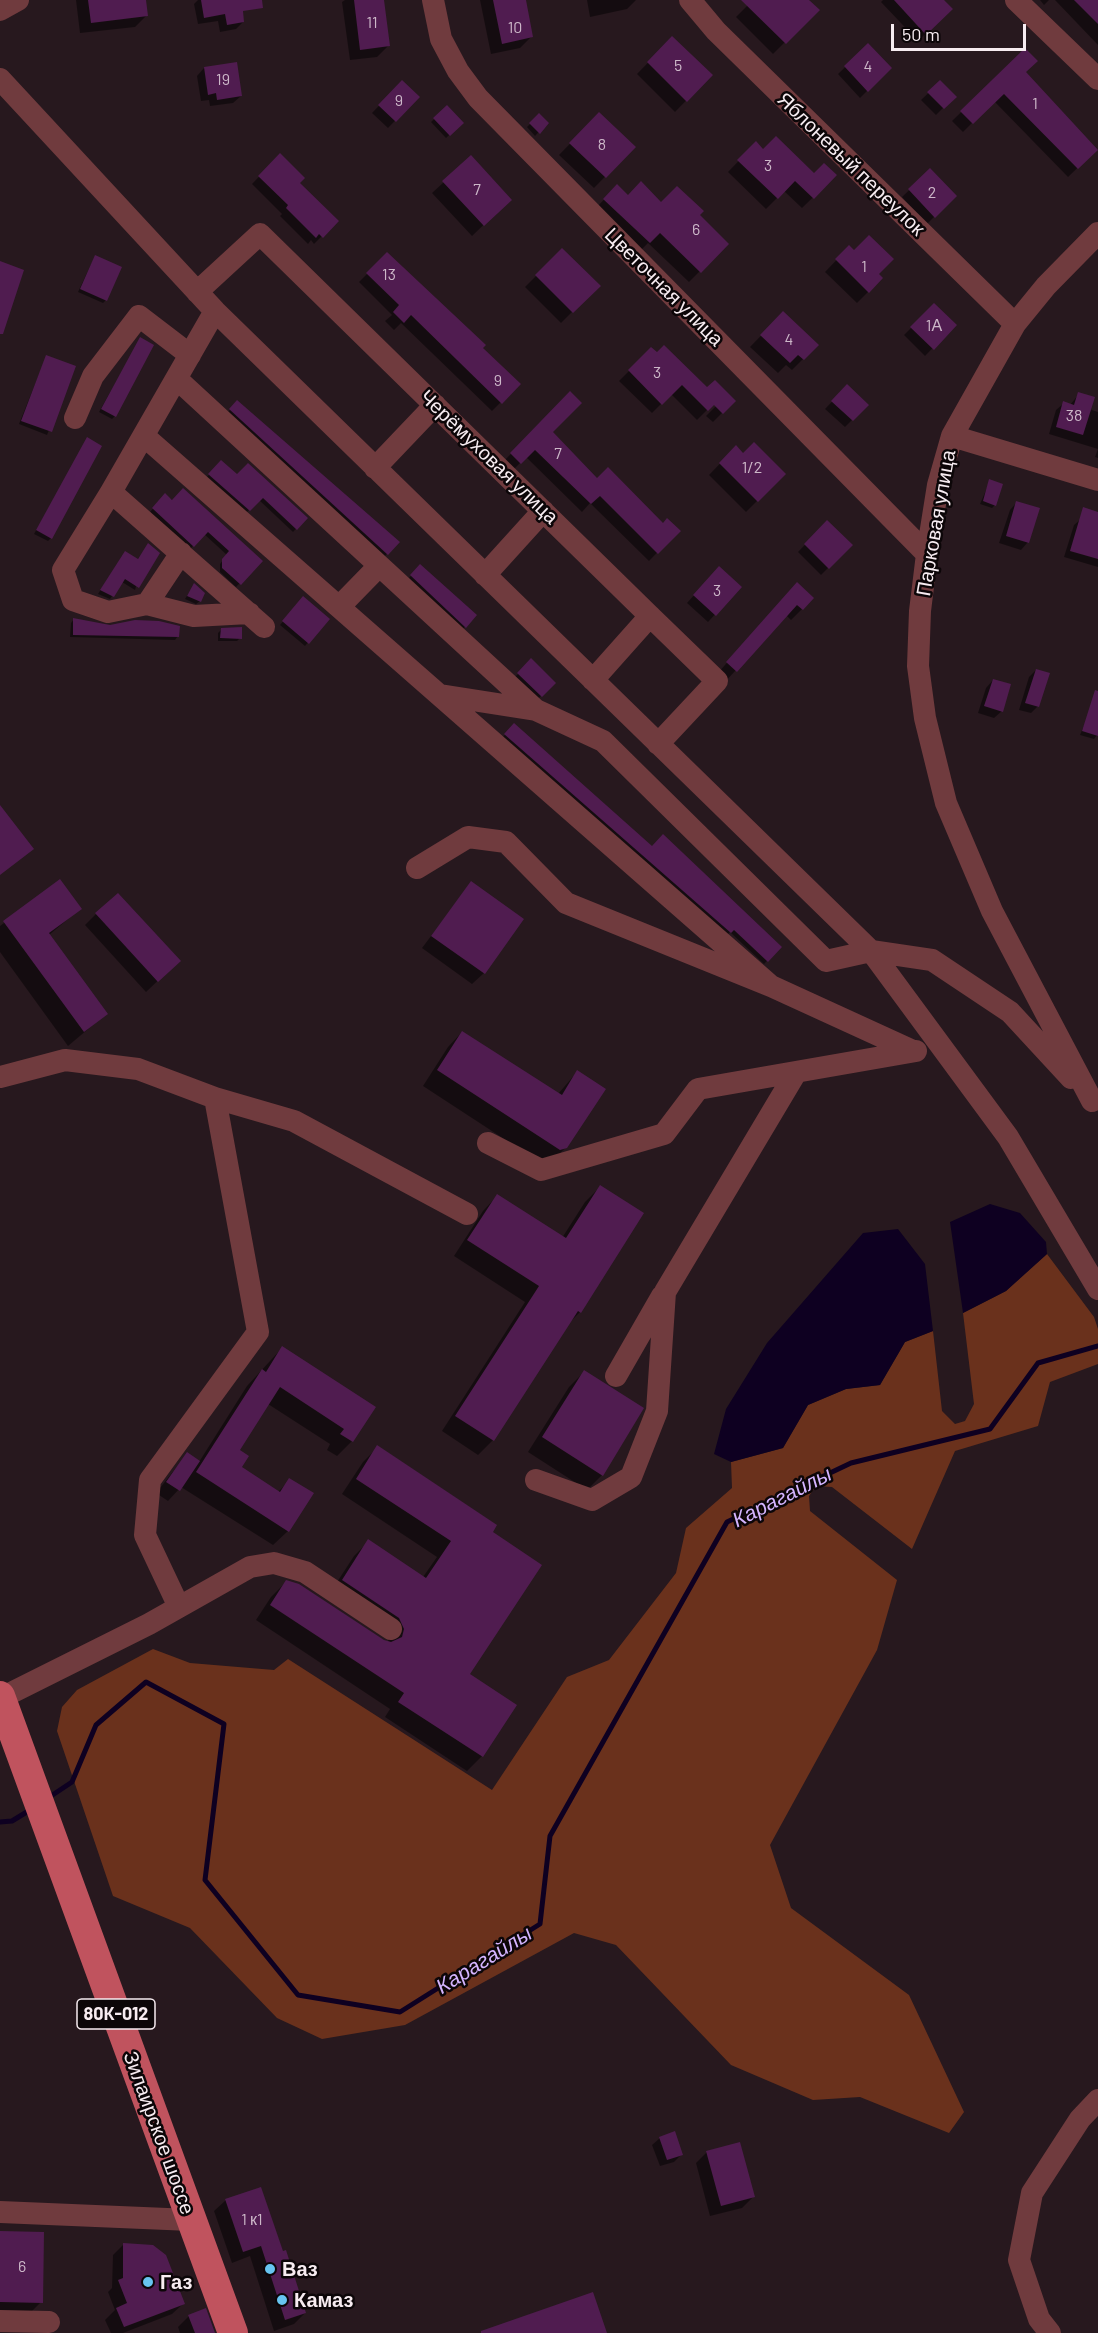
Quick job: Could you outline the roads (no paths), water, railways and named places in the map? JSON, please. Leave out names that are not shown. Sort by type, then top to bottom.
[{"type":"main road","name":"Зилаирское шоссе","points":[[0,1697],[232,2333]]},
{"type":"street","points":[[0,10],[18,0]]},
{"type":"street","name":"Цветочная улица","points":[[433,0],[441,39],[458,71],[478,98],[927,554]]},
{"type":"street","name":"Яблоневый переулок","points":[[690,0],[716,31],[1015,324]]},
{"type":"street","points":[[1016,0],[1098,78]]},
{"type":"street","points":[[0,79],[215,311],[871,951],[1008,1137],[1098,1289]]},
{"type":"street","name":"Парковая улица","points":[[1095,1102],[992,911],[946,803],[925,718],[918,666],[920,611],[927,554],[938,485],[952,436],[1015,324],[1046,286],[1098,233]]},
{"type":"street","name":"Черёмуховая улица","points":[[197,292],[260,234],[651,616],[717,681],[658,744]]},
{"type":"street","points":[[111,492],[256,620],[194,616],[147,604],[108,612],[73,600],[63,570],[144,436],[215,311]]},
{"type":"street","points":[[75,418],[93,376],[139,316],[190,355]]},
{"type":"street","points":[[177,379],[536,710]]},
{"type":"street","points":[[375,468],[435,405]]},
{"type":"street","points":[[144,436],[771,986]]},
{"type":"street","points":[[952,436],[1098,480]]},
{"type":"street","points":[[486,575],[543,511]]},
{"type":"street","points":[[147,604],[181,554]]},
{"type":"street","points":[[339,607],[379,566]]},
{"type":"street","points":[[593,680],[651,616]]},
{"type":"street","points":[[440,695],[536,710],[603,741],[826,961],[871,951],[932,960],[1010,1012],[1095,1102]]},
{"type":"street","points":[[417,867],[468,837],[506,842],[566,903],[771,986],[913,1052]]},
{"type":"street","points":[[488,1143],[541,1170],[664,1134],[699,1089],[795,1074],[940,1046]]},
{"type":"street","points":[[0,1077],[65,1060],[138,1069],[215,1098],[294,1121],[467,1214]]},
{"type":"street","points":[[616,1376],[795,1074]]},
{"type":"street","points":[[179,1607],[145,1535],[150,1480],[258,1332],[215,1098]]},
{"type":"street","points":[[536,1480],[592,1500],[631,1477],[657,1411],[664,1292]]},
{"type":"street","points":[[0,1697],[179,1607],[250,1567],[274,1563],[305,1572],[391,1629]]},
{"type":"street","points":[[1050,2333],[1039,2319],[1019,2260],[1032,2193],[1080,2119],[1098,2100]]},
{"type":"street","points":[[0,2212],[191,2220]]},
{"type":"street","points":[[0,2321],[49,2322]]},
{"type":"waterway","name":"Карагайлы","points":[[48,1798],[72,1782],[96,1725],[146,1682],[224,1724],[205,1880],[298,1995],[400,2012],[540,1924],[550,1836],[727,1522],[851,1463],[990,1429],[1038,1363],[1098,1346]]},
{"type":"waterway","points":[[0,1822],[12,1821],[30,1810]]},
{"type":"place","name":"Ваз","points":[[270,2269]]},
{"type":"place","name":"Газ","points":[[148,2282]]},
{"type":"place","name":"Камаз","points":[[282,2300]]}]
